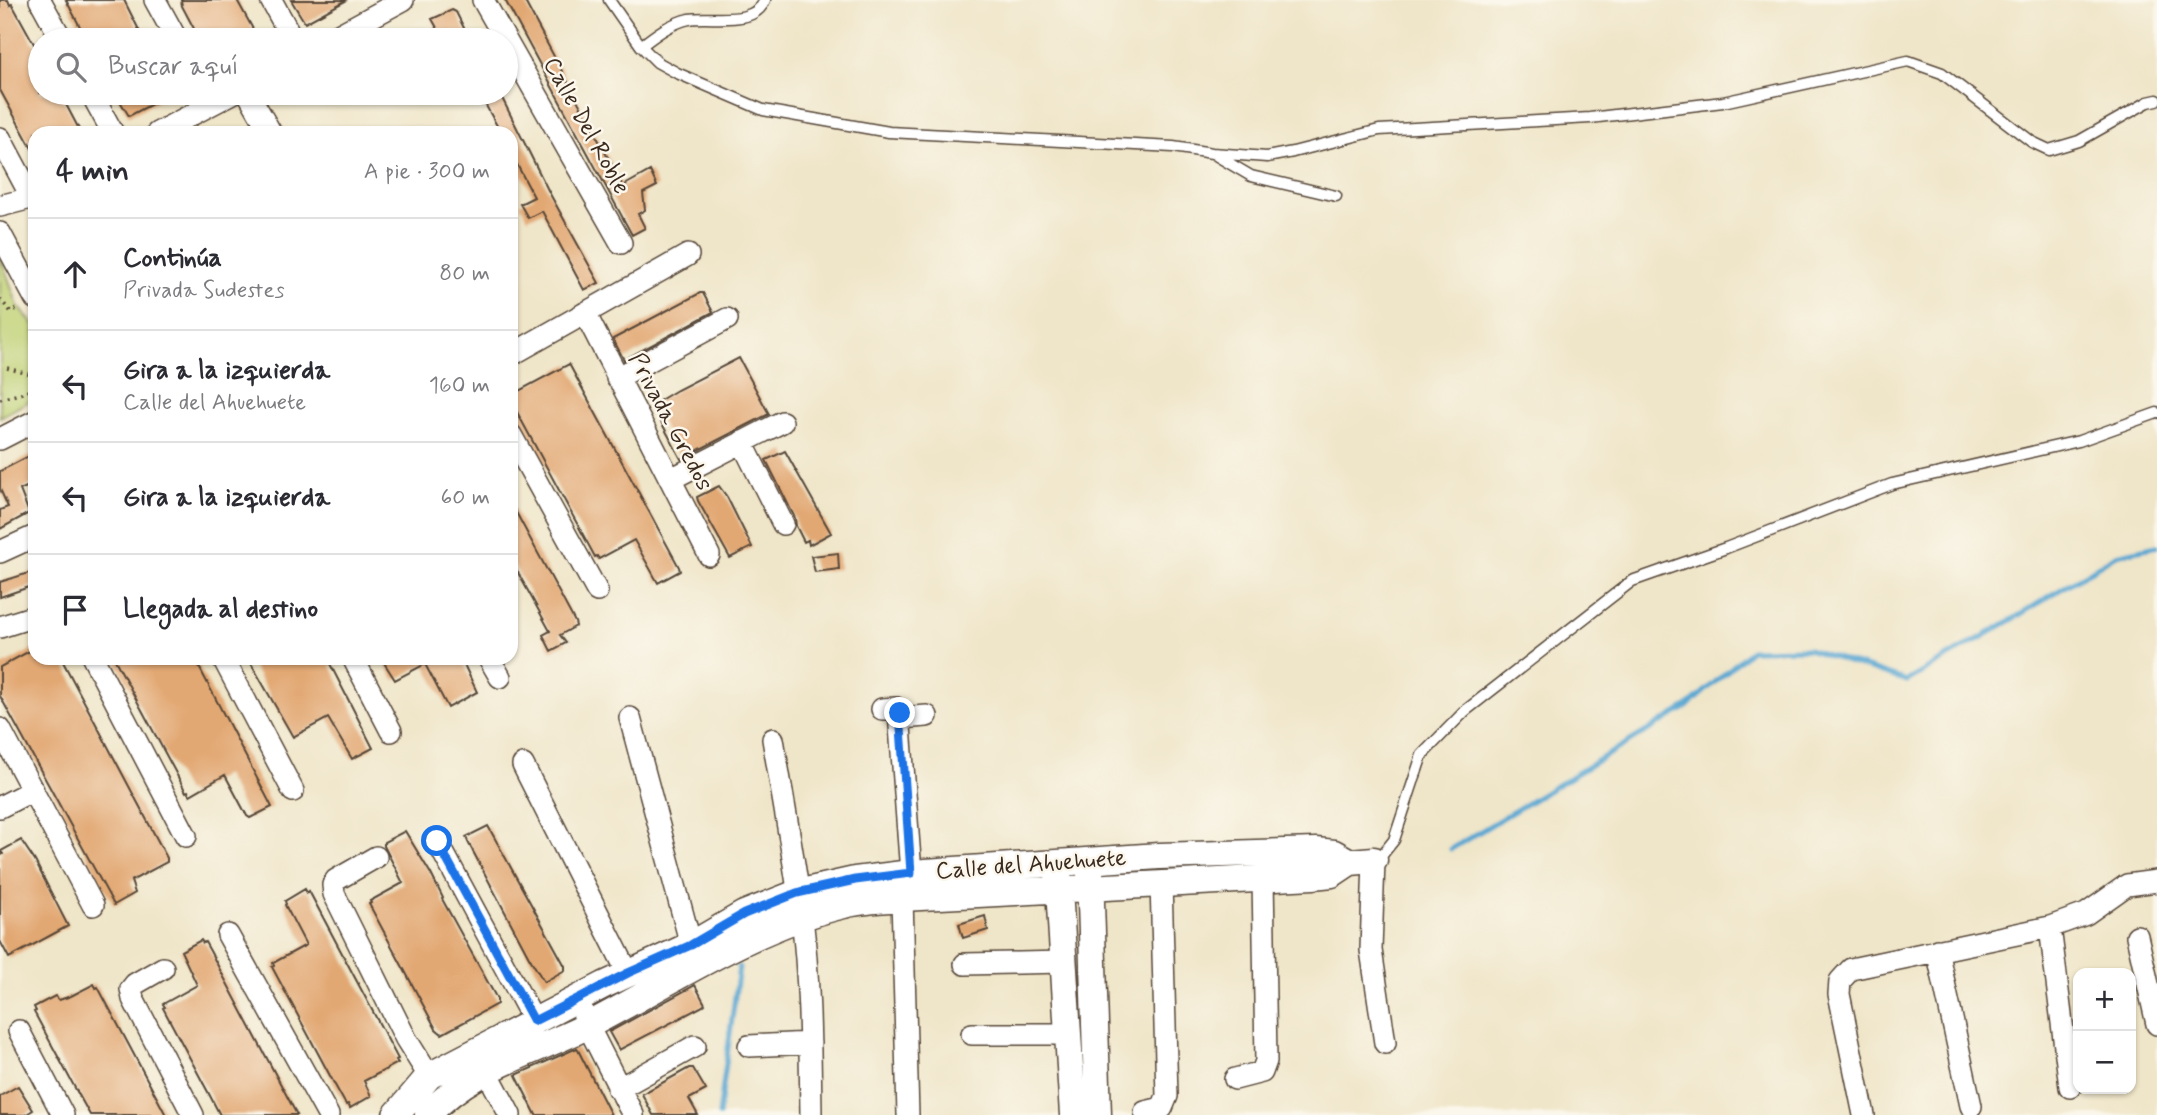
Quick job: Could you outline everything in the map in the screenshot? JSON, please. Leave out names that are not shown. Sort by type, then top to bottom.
[{"type":"street","points":[[40,0],[55,28]]},
{"type":"street","points":[[155,0],[170,28]]},
{"type":"street","points":[[271,0],[286,28]]},
{"type":"street","name":"Calle Del Roble","points":[[483,0],[499,28]]},
{"type":"street","points":[[349,28],[391,3]]},
{"type":"street","name":"Calle Del Roble","points":[[518,62],[621,243]]},
{"type":"street","points":[[98,105],[109,126]]},
{"type":"street","points":[[176,126],[201,105]]},
{"type":"street","points":[[255,105],[267,126]]},
{"type":"street","points":[[0,138],[28,187]]},
{"type":"street","points":[[0,206],[28,199]]},
{"type":"street","points":[[0,233],[28,300]]},
{"type":"street","points":[[518,351],[688,255]]},
{"type":"street","name":"Privada Gredos","points":[[584,313],[709,555]]},
{"type":"street","points":[[617,378],[727,320]]},
{"type":"street","points":[[671,479],[782,422]]},
{"type":"street","points":[[0,439],[28,425]]},
{"type":"street","points":[[742,442],[783,524]]},
{"type":"street","points":[[518,448],[597,591]]},
{"type":"street","points":[[0,552],[28,539]]},
{"type":"street","points":[[0,627],[28,618]]},
{"type":"street","points":[[97,665],[186,836]]},
{"type":"street","points":[[227,665],[293,790]]},
{"type":"street","points":[[357,665],[391,732]]},
{"type":"street","points":[[493,665],[500,677]]},
{"type":"street","points":[[911,873],[891,713],[927,716]]},
{"type":"street","points":[[630,718],[691,945]]},
{"type":"street","points":[[0,729],[93,905]]},
{"type":"street","points":[[772,739],[792,843],[799,905],[810,1043],[811,1115]]},
{"type":"street","points":[[523,765],[628,973]]},
{"type":"street","points":[[0,807],[33,790]]},
{"type":"street","points":[[437,841],[534,1021]]},
{"type":"street","name":"Calle del Ahuehuete","points":[[429,1115],[460,1085],[588,1026],[699,965],[799,905],[855,880],[911,873],[1160,856],[1293,851],[1334,853],[1362,861]]},
{"type":"street","points":[[376,857],[336,880],[332,885],[334,894],[407,1039],[429,1076]]},
{"type":"street","points":[[1362,861],[1371,950],[1385,1043]]},
{"type":"street","name":"Calle del Ahuehuete","points":[[396,1115],[429,1076],[628,973],[691,945],[744,914],[799,905],[1332,874],[1362,861]]},
{"type":"street","points":[[1085,1112],[1092,888],[1089,862]]},
{"type":"street","points":[[1057,864],[1065,962],[1067,1034],[1085,1112]]},
{"type":"street","points":[[1235,1079],[1262,1072],[1266,1061],[1263,877]]},
{"type":"street","points":[[1864,1115],[1839,994],[1840,981],[1852,969],[2050,927],[2086,914],[2127,886],[2157,881]]},
{"type":"street","points":[[1145,1112],[1162,1108],[1167,1096],[1161,883]]},
{"type":"street","points":[[902,898],[908,1115]]},
{"type":"street","points":[[2050,927],[2070,1087]]},
{"type":"street","points":[[228,935],[328,1115]]},
{"type":"street","points":[[2137,936],[2149,956],[2157,1024]]},
{"type":"street","points":[[1937,950],[1971,1106]]},
{"type":"street","points":[[965,964],[1065,962]]},
{"type":"street","points":[[163,968],[135,984],[131,989],[133,999],[193,1115]]},
{"type":"street","points":[[578,999],[618,1089],[634,1115]]},
{"type":"street","points":[[19,1031],[63,1115]]},
{"type":"street","points":[[972,1034],[1067,1034]]},
{"type":"street","points":[[749,1046],[810,1043]]},
{"type":"street","points":[[618,1089],[695,1046]]},
{"type":"street","points":[[487,1072],[510,1115]]},
{"type":"lane","points":[[610,0],[641,46],[657,62],[763,110],[889,132],[1173,148],[1267,157],[1379,130],[1590,118],[1723,102],[1908,61],[1942,73],[2032,142],[2049,150],[2079,141],[2148,102],[2157,100]]},
{"type":"lane","points":[[641,46],[662,30],[688,19],[750,16],[765,0]]},
{"type":"lane","points":[[1212,153],[1251,176],[1336,196]]},
{"type":"lane","points":[[1362,861],[1382,855],[1394,840],[1422,755],[1465,711],[1632,581],[1892,484],[2079,441],[2157,413]]},
{"type":"path","points":[[0,299],[11,312],[28,303]]},
{"type":"path","points":[[7,368],[28,376]]},
{"type":"path","points":[[0,399],[28,389]]},
{"type":"green space","points":[[0,255],[18,306],[28,318],[28,402],[0,417]]},
{"type":"building","points":[[0,0],[8,0],[28,33],[28,105],[66,105],[77,126],[28,126],[28,141],[0,90]]},
{"type":"building","points":[[66,0],[124,0],[138,28],[81,28]]},
{"type":"building","points":[[181,0],[237,0],[252,28],[194,28]]},
{"type":"building","points":[[291,0],[347,0],[305,23]]},
{"type":"building","points":[[505,0],[524,0],[623,186],[650,171],[657,186],[643,193],[645,210],[638,214],[645,228],[632,235]]},
{"type":"building","points":[[452,10],[456,12],[464,28],[437,28],[432,19]]},
{"type":"building","points":[[122,105],[150,105],[129,116]]},
{"type":"building","points":[[486,105],[506,105],[516,126],[497,126]]},
{"type":"building","points":[[518,130],[599,283],[584,290],[542,211],[528,218],[520,204],[534,197],[518,166]]},
{"type":"building","points":[[703,293],[713,312],[624,360],[613,339]]},
{"type":"building","points":[[739,358],[769,414],[681,459],[652,405]]},
{"type":"building","points":[[569,364],[680,571],[658,583],[634,540],[599,559],[595,557],[518,414],[518,391]]},
{"type":"building","points":[[785,451],[831,533],[809,545],[808,540],[804,542],[766,460]]},
{"type":"building","points":[[28,457],[28,486],[20,490],[28,514],[0,529],[0,510],[8,507],[0,489],[0,471]]},
{"type":"building","points":[[719,486],[752,547],[730,558],[697,497]]},
{"type":"building","points":[[518,516],[575,622],[576,626],[560,635],[566,643],[551,651],[543,635],[550,631],[518,573]]},
{"type":"building","points":[[838,553],[839,569],[815,572],[811,556]]},
{"type":"building","points":[[28,573],[28,587],[0,597],[0,582]]},
{"type":"building","points":[[28,652],[28,665],[65,665],[167,858],[167,862],[131,881],[135,893],[114,905],[0,696],[0,667]]},
{"type":"building","points":[[118,665],[198,665],[272,807],[250,818],[247,816],[225,775],[190,795]]},
{"type":"building","points":[[252,665],[331,665],[373,748],[352,759],[328,718],[293,737]]},
{"type":"building","points":[[385,665],[423,665],[395,680]]},
{"type":"building","points":[[426,665],[464,665],[477,692],[448,708]]},
{"type":"building","points":[[488,826],[565,966],[565,970],[544,982],[466,837]]},
{"type":"building","points":[[405,831],[431,874],[497,999],[497,1004],[442,1034],[436,1029],[369,904],[403,883],[384,842]]},
{"type":"building","points":[[21,840],[35,861],[68,926],[9,958],[0,941],[0,856],[3,854],[1,851]]},
{"type":"building","points":[[305,889],[307,893],[309,891],[398,1059],[398,1063],[364,1081],[371,1096],[350,1108],[272,967],[273,963],[306,945],[285,905],[285,901]]},
{"type":"building","points":[[985,916],[988,930],[963,938],[959,924]]},
{"type":"building","points":[[201,940],[210,951],[297,1115],[220,1115],[163,1008],[163,1004],[197,985],[181,951]]},
{"type":"building","points":[[94,984],[166,1115],[90,1115],[75,1088],[34,1012],[34,1007],[55,996],[59,1000],[71,996]]},
{"type":"building","points":[[695,985],[705,1004],[703,1006],[619,1050],[609,1032]]},
{"type":"building","points":[[577,1048],[611,1115],[536,1115],[516,1075]]},
{"type":"building","points":[[693,1068],[706,1090],[689,1099],[698,1115],[653,1115],[642,1094]]},
{"type":"building","points":[[18,1086],[33,1110],[25,1115],[0,1115],[0,1096]]},
{"type":"waterway","points":[[1451,849],[1687,707],[1751,650],[1808,649],[1907,681],[2116,555],[2157,546]]},
{"type":"waterway","points":[[719,1115],[739,967]]},
{"type":"route","points":[[437,841],[534,1021],[628,973],[691,945],[744,914],[797,893],[855,880],[911,873],[900,713]]}]
